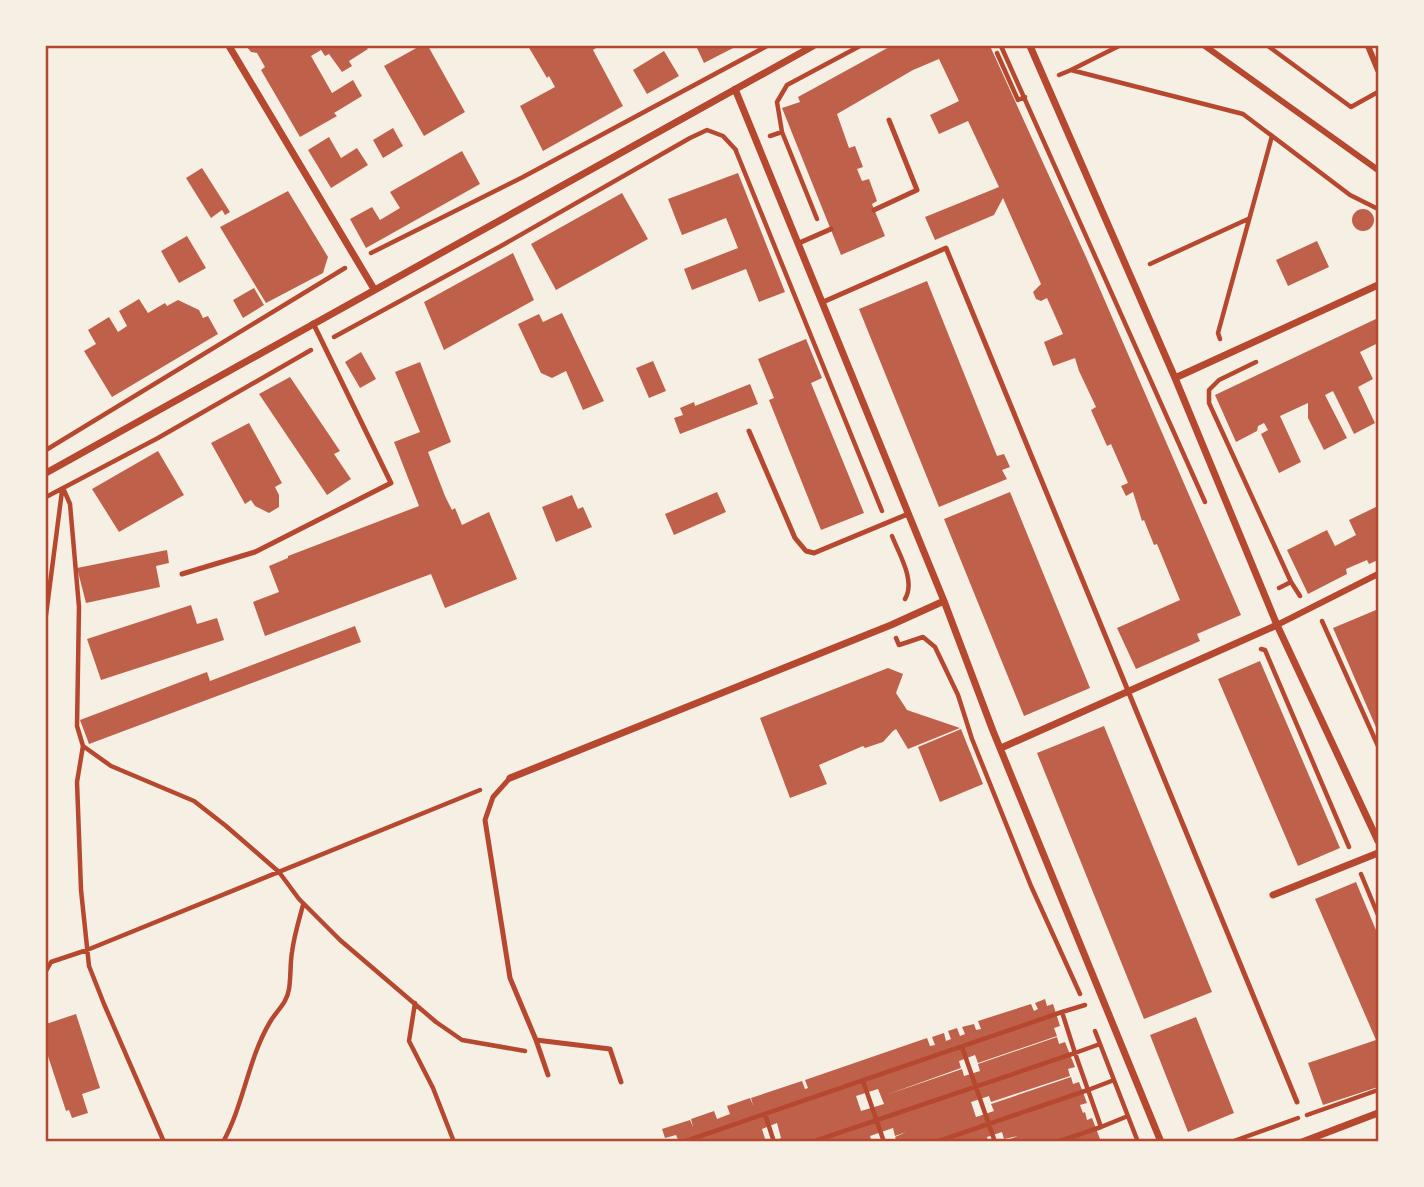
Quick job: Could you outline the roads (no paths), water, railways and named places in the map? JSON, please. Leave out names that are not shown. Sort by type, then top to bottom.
[{"type":"street","points":[[229,46],[359,259],[374,289]]},
{"type":"street","points":[[46,473],[813,46]]},
{"type":"street","points":[[1030,46],[1175,378],[1277,625],[1378,841]]},
{"type":"street","points":[[1205,46],[1378,170]]},
{"type":"street","points":[[1367,46],[1378,70]]},
{"type":"street","points":[[735,89],[1161,1142]]},
{"type":"street","points":[[1175,378],[1378,285]]},
{"type":"street","points":[[1001,748],[1277,625],[1378,576]]},
{"type":"street","points":[[510,778],[891,625],[944,601]]},
{"type":"street","points":[[1273,895],[1378,853]]},
{"type":"street","points":[[1303,1142],[1378,1113]]},
{"type":"lane","points":[[874,210],[917,190],[889,120]]},
{"type":"lane","points":[[799,243],[831,229]]},
{"type":"lane","points":[[822,302],[946,248],[1297,1102]]},
{"type":"lane","points":[[182,574],[255,552],[391,483],[313,323]]},
{"type":"lane","points":[[749,431],[795,538],[806,551],[814,553],[908,514]]},
{"type":"lane","points":[[510,778],[493,797],[485,820],[510,978],[548,1075]]},
{"type":"lane","points":[[536,1040],[610,1049],[621,1082]]}]
